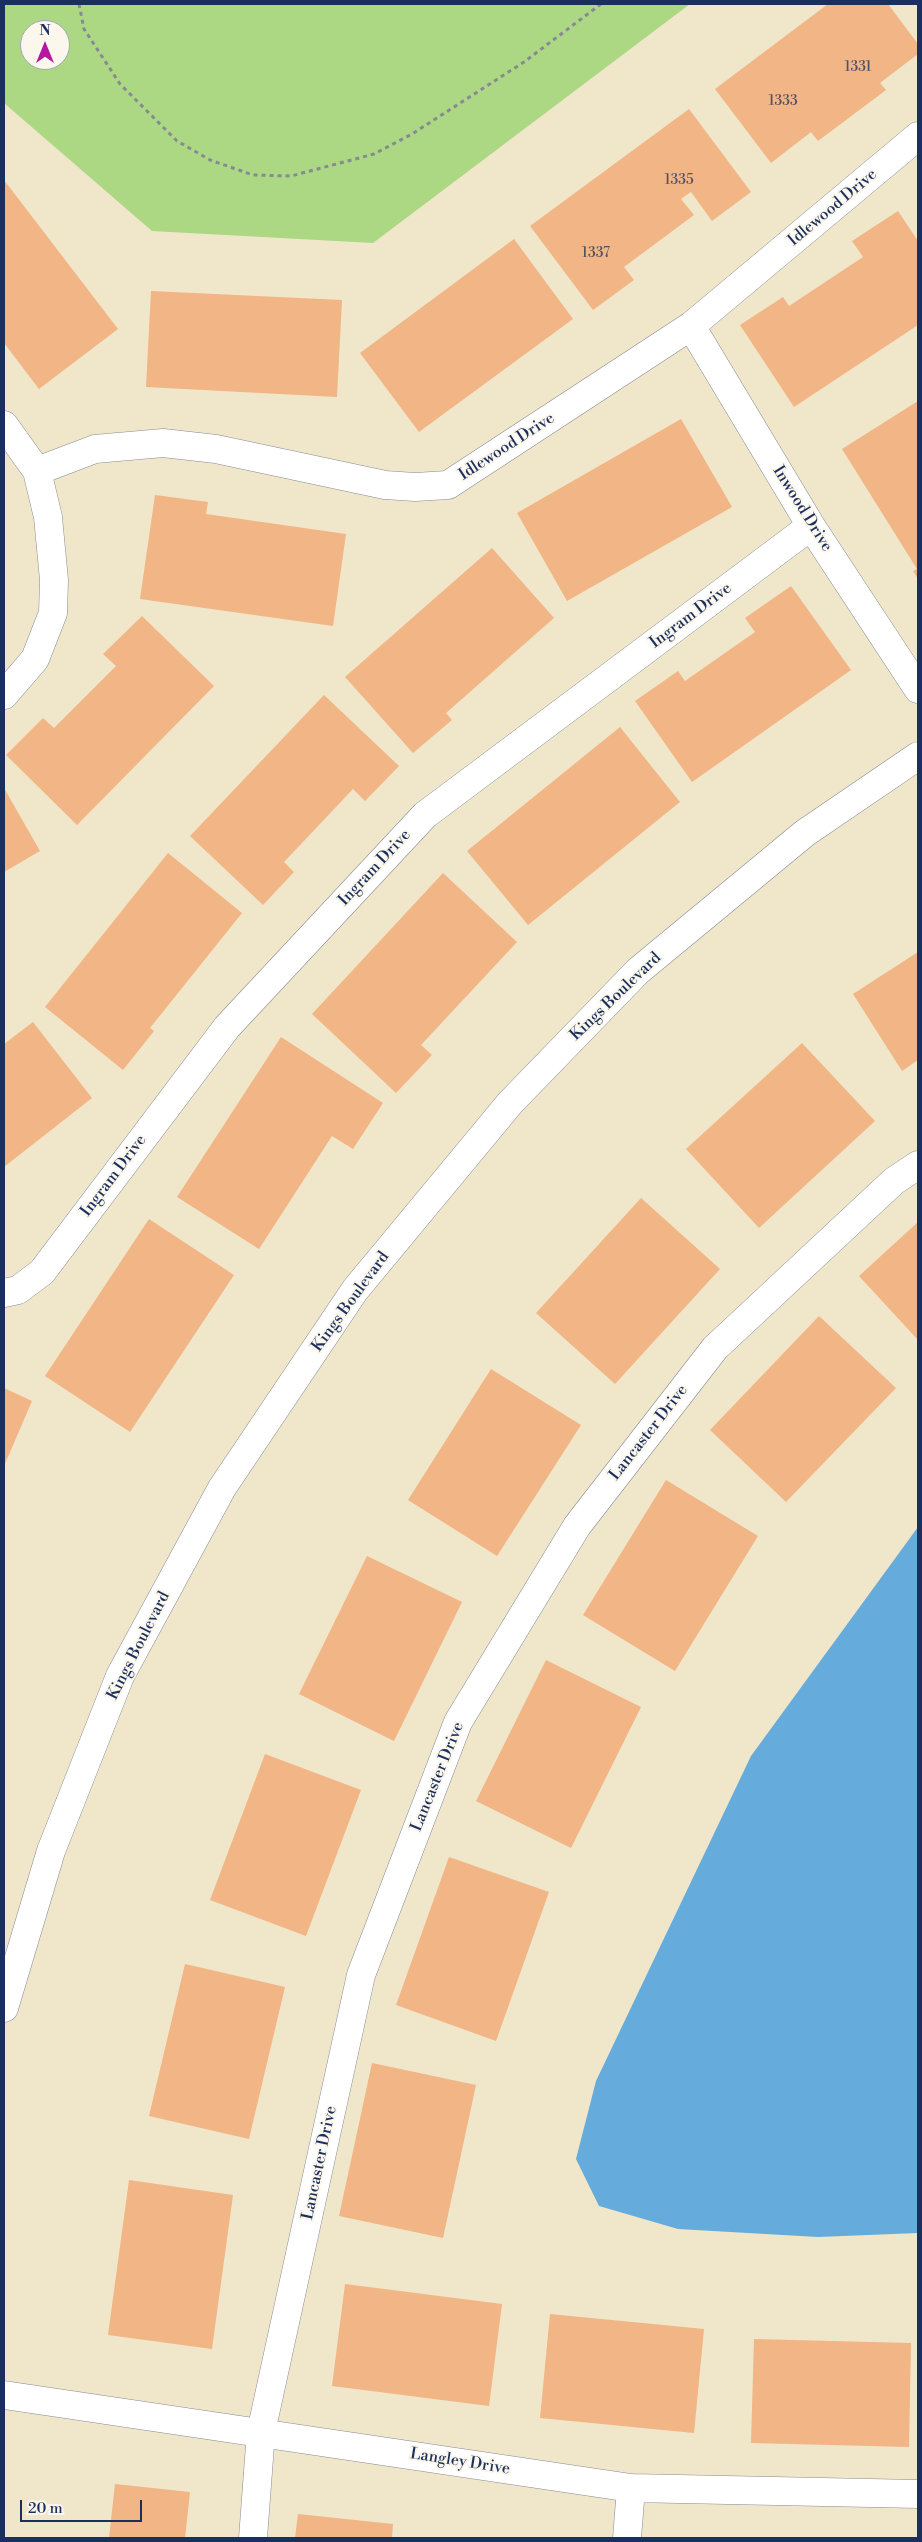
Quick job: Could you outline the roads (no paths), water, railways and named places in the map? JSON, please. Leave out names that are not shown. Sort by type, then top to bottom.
[{"type":"street","name":"Idlewood Drive","points":[[37,471],[95,449],[164,443],[216,449],[386,486],[415,488],[448,485],[691,326],[918,136]]},
{"type":"street","name":"Inwood Drive","points":[[691,326],[811,526],[918,689]]},
{"type":"street","points":[[4,426],[37,471],[48,517],[54,580],[53,613],[35,659],[4,695]]},
{"type":"street","name":"Ingram Drive","points":[[11,1292],[42,1272],[227,1027],[425,815],[811,526]]},
{"type":"street","name":"Kings Boulevard","points":[[4,2008],[51,1850],[120,1676],[222,1488],[355,1290],[510,1103],[638,971],[805,833],[918,756]]},
{"type":"street","name":"Lancaster Drive","points":[[253,2538],[261,2432],[361,1974],[458,1722],[576,1526],[715,1348],[894,1181],[918,1165]]},
{"type":"street","name":"Langley Drive","points":[[4,2395],[630,2488],[918,2494]]},
{"type":"street","points":[[627,2538],[630,2488]]},
{"type":"water","points":[[918,1527],[918,2233],[818,2237],[678,2229],[599,2206],[576,2159],[596,2081],[751,1756]]}]
